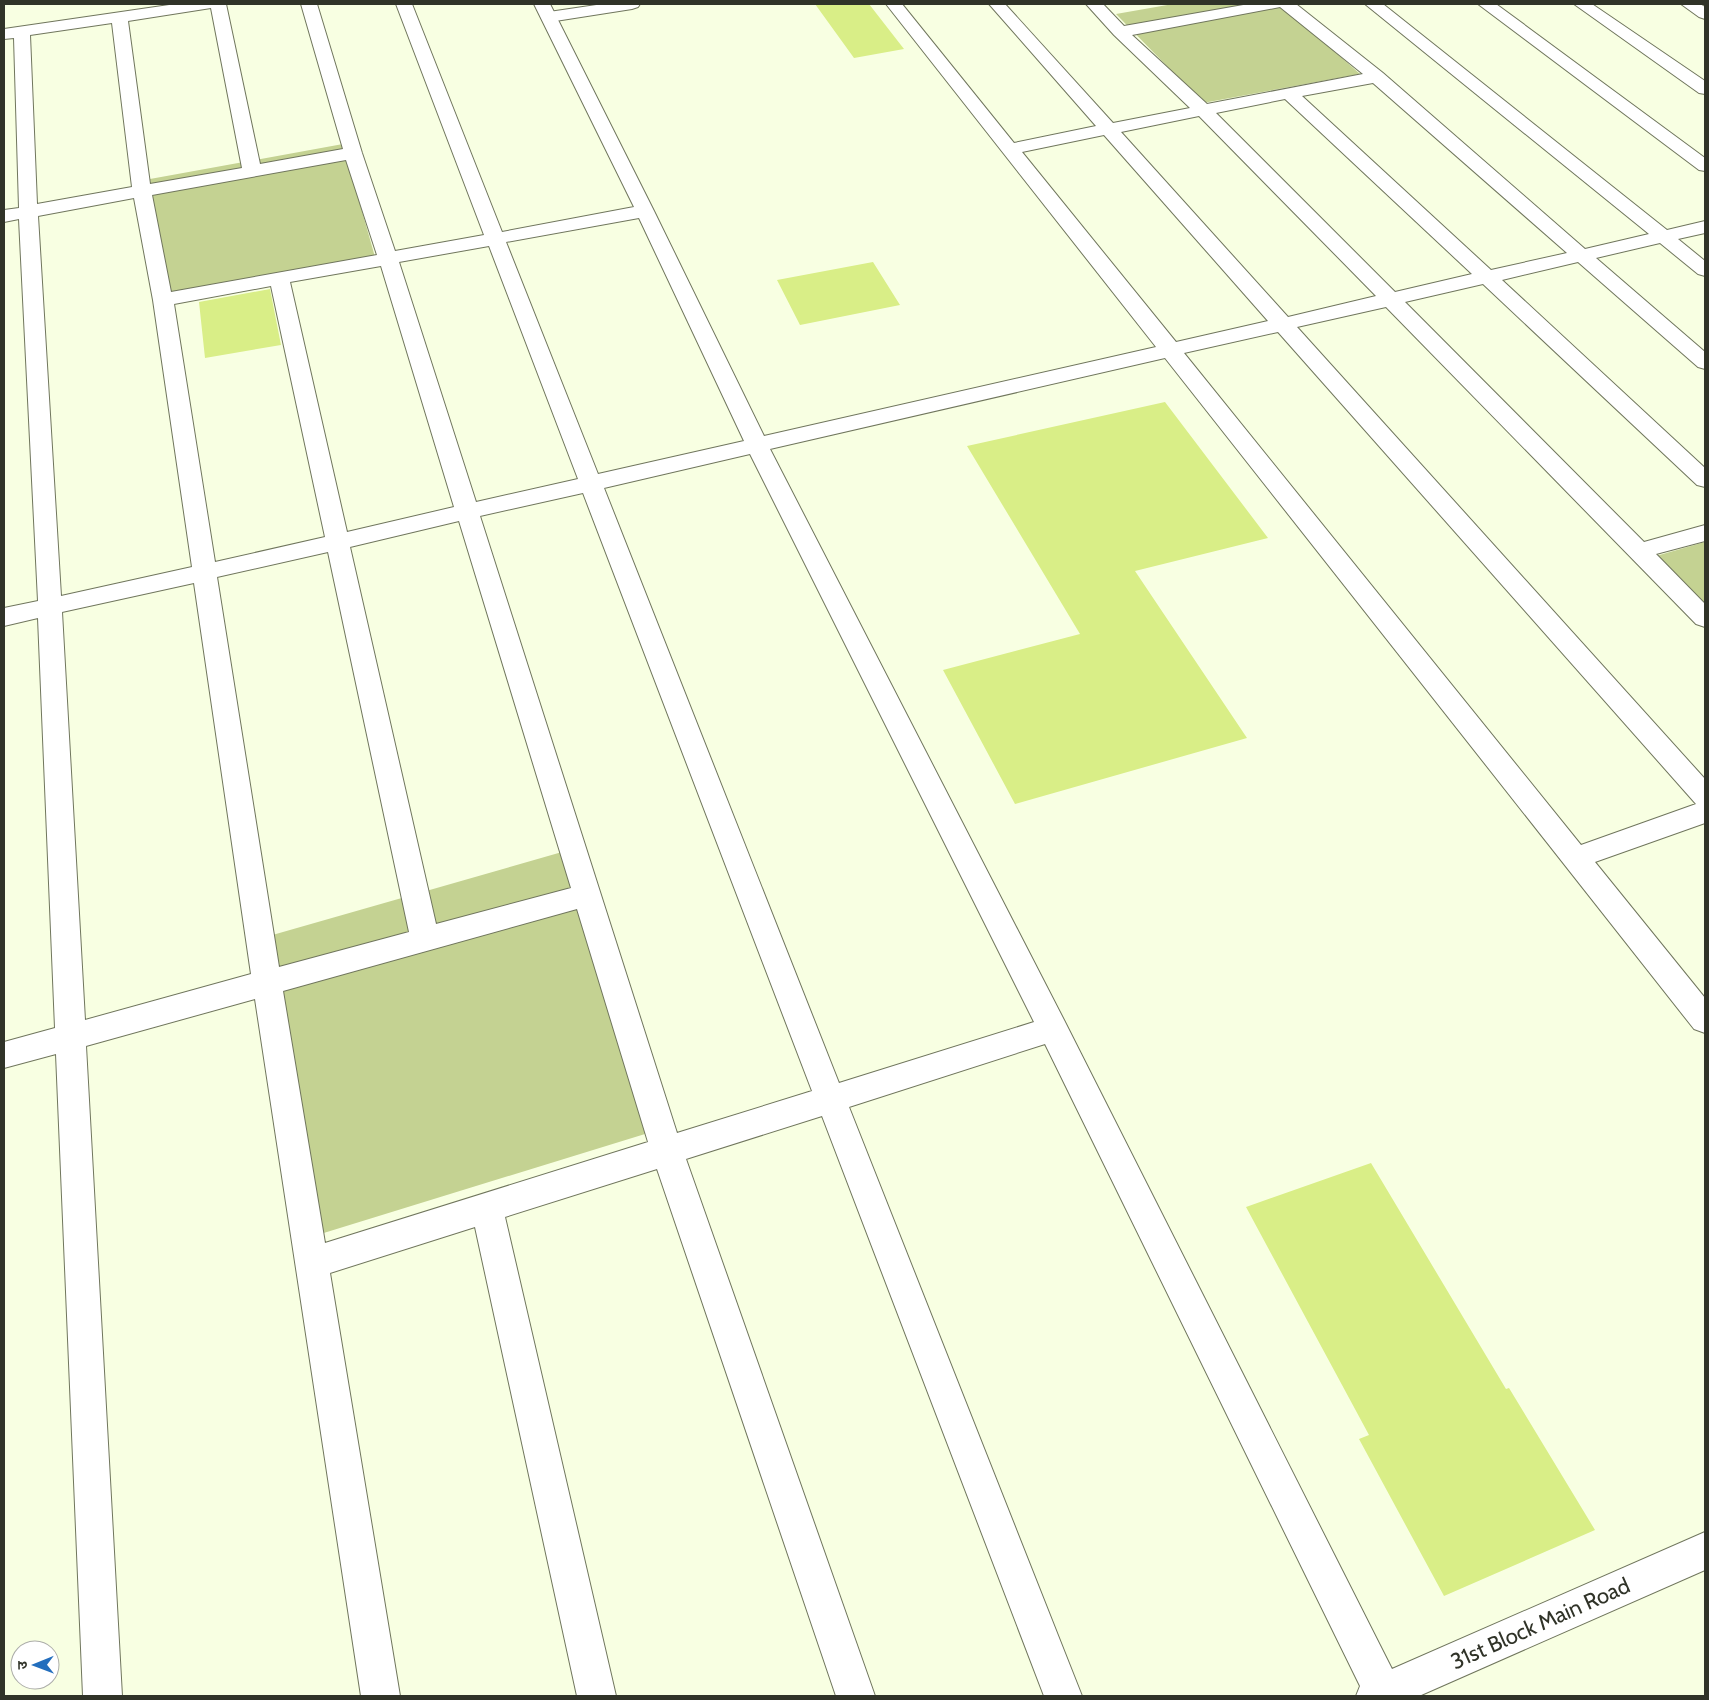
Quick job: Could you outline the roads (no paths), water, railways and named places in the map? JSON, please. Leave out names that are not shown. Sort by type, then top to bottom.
[{"type":"street","points":[[4,35],[206,4]]},
{"type":"street","points":[[218,4],[252,171]]},
{"type":"street","points":[[308,4],[352,153],[388,258],[667,1151],[856,1696]]},
{"type":"street","points":[[404,4],[1063,1696]]},
{"type":"street","points":[[632,4],[545,10],[645,211],[757,445],[1053,1029],[1379,1694]]},
{"type":"street","points":[[894,4],[1705,1020]]},
{"type":"street","points":[[997,4],[1705,797]]},
{"type":"street","points":[[1094,4],[1120,32],[1204,111],[1705,618]]},
{"type":"street","points":[[1188,4],[1202,17]]},
{"type":"street","points":[[1120,32],[1274,4]]},
{"type":"street","points":[[1286,4],[1376,77],[1705,363]]},
{"type":"street","points":[[1373,4],[1705,270]]},
{"type":"street","points":[[1486,4],[1705,166]]},
{"type":"street","points":[[1582,4],[1705,90]]},
{"type":"street","points":[[119,17],[142,191],[163,300],[267,982],[380,1696]]},
{"type":"street","points":[[22,31],[28,212],[50,605],[102,1696]]},
{"type":"street","points":[[1010,149],[1376,77]]},
{"type":"street","points":[[1289,93],[1705,480]]},
{"type":"street","points":[[4,216],[352,153]]},
{"type":"street","points":[[163,300],[645,211]]},
{"type":"street","points":[[4,617],[50,605],[338,542],[1282,323],[1705,228]]},
{"type":"street","points":[[279,278],[425,939]]},
{"type":"street","points":[[1639,550],[1705,533]]},
{"type":"street","points":[[1576,858],[1705,812]]},
{"type":"street","points":[[4,1055],[586,895]]},
{"type":"street","points":[[312,1263],[1053,1029]]},
{"type":"street","points":[[487,1208],[597,1696]]},
{"type":"street","name":"31st Block Main Road","points":[[1379,1694],[1705,1551]]}]
